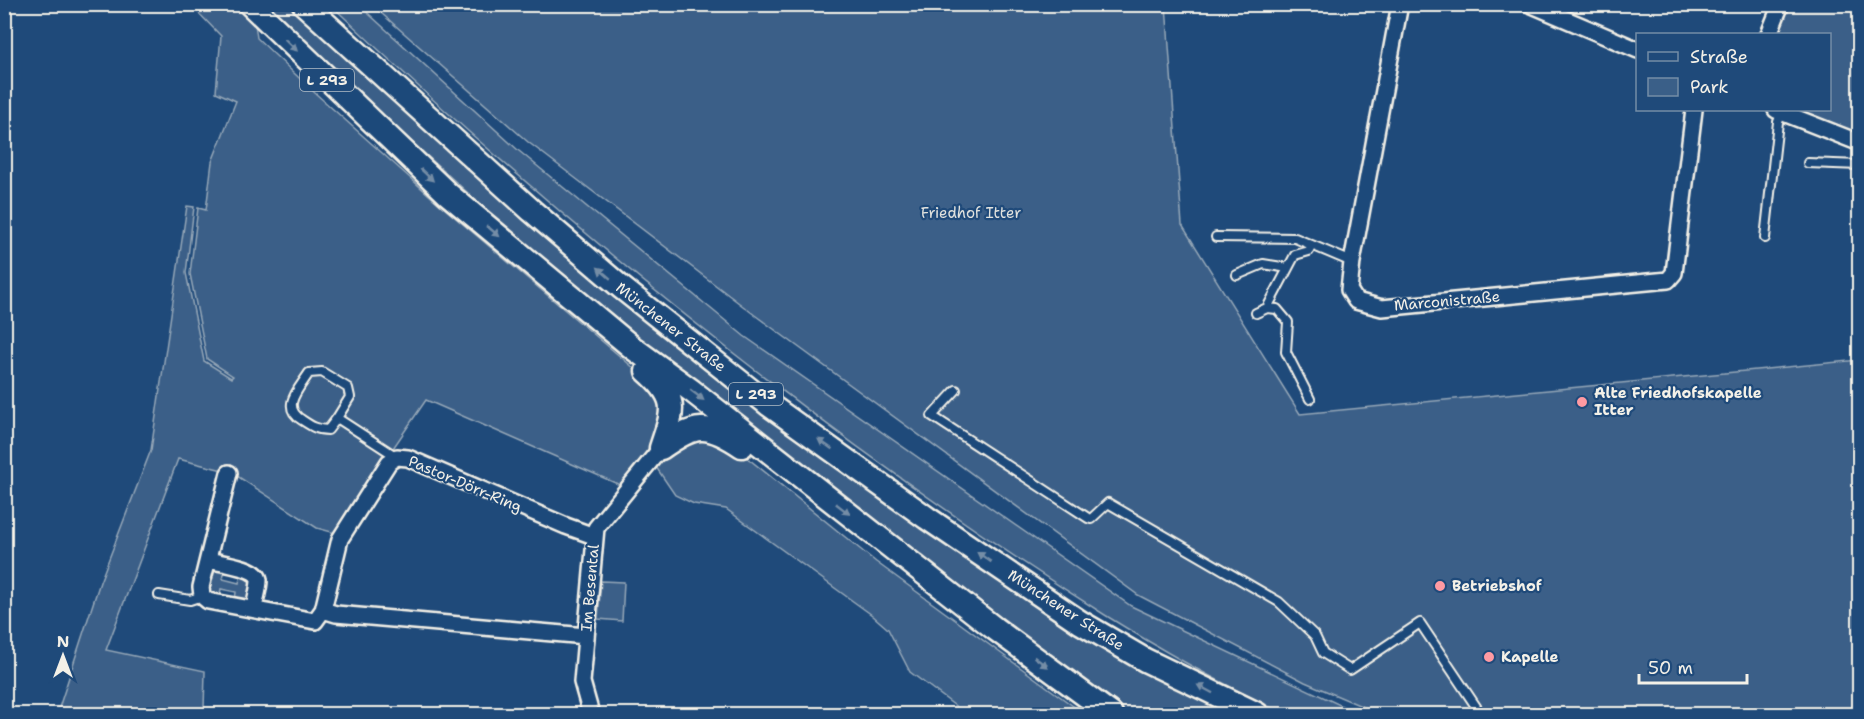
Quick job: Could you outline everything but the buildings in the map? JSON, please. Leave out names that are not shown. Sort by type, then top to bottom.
[{"type":"main road","name":"L 293","points":[[249,4],[448,194],[633,348],[994,628],[1111,714]]},
{"type":"main road","name":"Münchener Straße","points":[[304,4],[532,211],[622,288],[768,404],[936,524],[1080,622],[1145,660],[1257,714]]},
{"type":"main road","points":[[633,348],[638,364],[663,387],[672,405],[671,421],[661,448]]},
{"type":"main road","points":[[661,448],[691,429],[706,428],[722,433],[753,454],[780,460]]},
{"type":"street","name":"Marconistraße","points":[[1400,4],[1352,262],[1349,290],[1356,301],[1382,308],[1668,280],[1674,273],[1694,111]]},
{"type":"street","points":[[1530,4],[1636,49]]},
{"type":"street","points":[[1769,33],[1781,4]]},
{"type":"street","points":[[1779,111],[1860,143]]},
{"type":"street","name":"Im Besental","points":[[591,714],[582,682],[594,536],[601,520],[661,448]]},
{"type":"street","name":"Pastor-Dörr-Ring","points":[[323,610],[340,540],[389,462],[397,457],[408,458],[594,536]]},
{"type":"street","points":[[229,473],[201,587],[202,596],[208,601],[315,621],[323,610],[336,614],[586,636]]},
{"type":"street","points":[[208,560],[251,570],[257,574],[259,580],[254,609]]},
{"type":"lane","points":[[1766,238],[1779,111]]},
{"type":"lane","points":[[1808,163],[1860,165]]},
{"type":"lane","points":[[1216,237],[1295,238],[1352,262]]},
{"type":"lane","points":[[1267,308],[1295,255],[1309,251],[1312,245]]},
{"type":"lane","points":[[1237,275],[1263,264],[1288,268]]},
{"type":"lane","points":[[1256,313],[1267,308],[1277,309],[1288,322],[1286,352],[1310,399]]},
{"type":"lane","points":[[322,372],[348,388],[350,397],[337,418],[328,430],[318,430],[293,415],[290,409],[291,402],[309,373],[322,372]]},
{"type":"lane","points":[[956,390],[933,416],[1088,518],[1091,519],[1108,502],[1279,602],[1315,636],[1323,653],[1350,670],[1420,623],[1481,714]]},
{"type":"lane","points":[[337,418],[397,457]]},
{"type":"lane","points":[[159,594],[190,600],[202,596]]},
{"type":"green space","points":[[191,5],[236,5],[255,24],[257,38],[315,93],[438,203],[648,380],[663,404],[654,443],[620,485],[426,400],[335,533],[317,528],[231,472],[178,459],[106,650],[205,671],[204,710],[57,714],[100,582],[151,450],[187,206],[194,207],[186,273],[204,361],[231,378],[233,376],[207,359],[190,274],[198,208],[206,210],[212,162],[236,101],[216,92],[221,36]]},
{"type":"green space","points":[[262,5],[292,5],[435,138],[904,512],[1101,648],[1235,714],[1126,714],[627,329],[514,235]]},
{"type":"green space","points":[[331,5],[359,5],[519,151],[744,336],[1131,606],[1359,714],[1306,716],[1274,709],[1158,647],[1105,615],[900,478],[801,405],[607,251],[421,89]]},
{"type":"green space","name":"Friedhof Itter","points":[[372,5],[1166,5],[1182,225],[1300,414],[1859,360],[1859,714],[1380,714],[1305,682],[1138,595],[756,316],[528,142]]},
{"type":"green space","points":[[1787,5],[1859,5],[1859,136],[1796,111],[1831,111],[1831,33],[1775,33]]},
{"type":"green space","points":[[693,437],[729,443],[876,562],[1084,714],[966,714],[910,672],[888,629],[872,615],[726,509],[694,504],[675,495],[656,467],[673,447]]},
{"type":"green space","points":[[220,569],[225,570],[223,579],[239,583],[241,574],[249,578],[252,587],[247,599],[235,601],[236,592],[221,589],[219,598],[209,592],[211,575]]},
{"type":"green space","points":[[601,581],[624,582],[622,621],[598,619]]},
{"type":"place","name":"Alte Friedhofskapelle Itter","points":[[1582,402]]},
{"type":"place","name":"Betriebshof","points":[[1440,586]]},
{"type":"place","name":"Kapelle","points":[[1489,657]]}]
